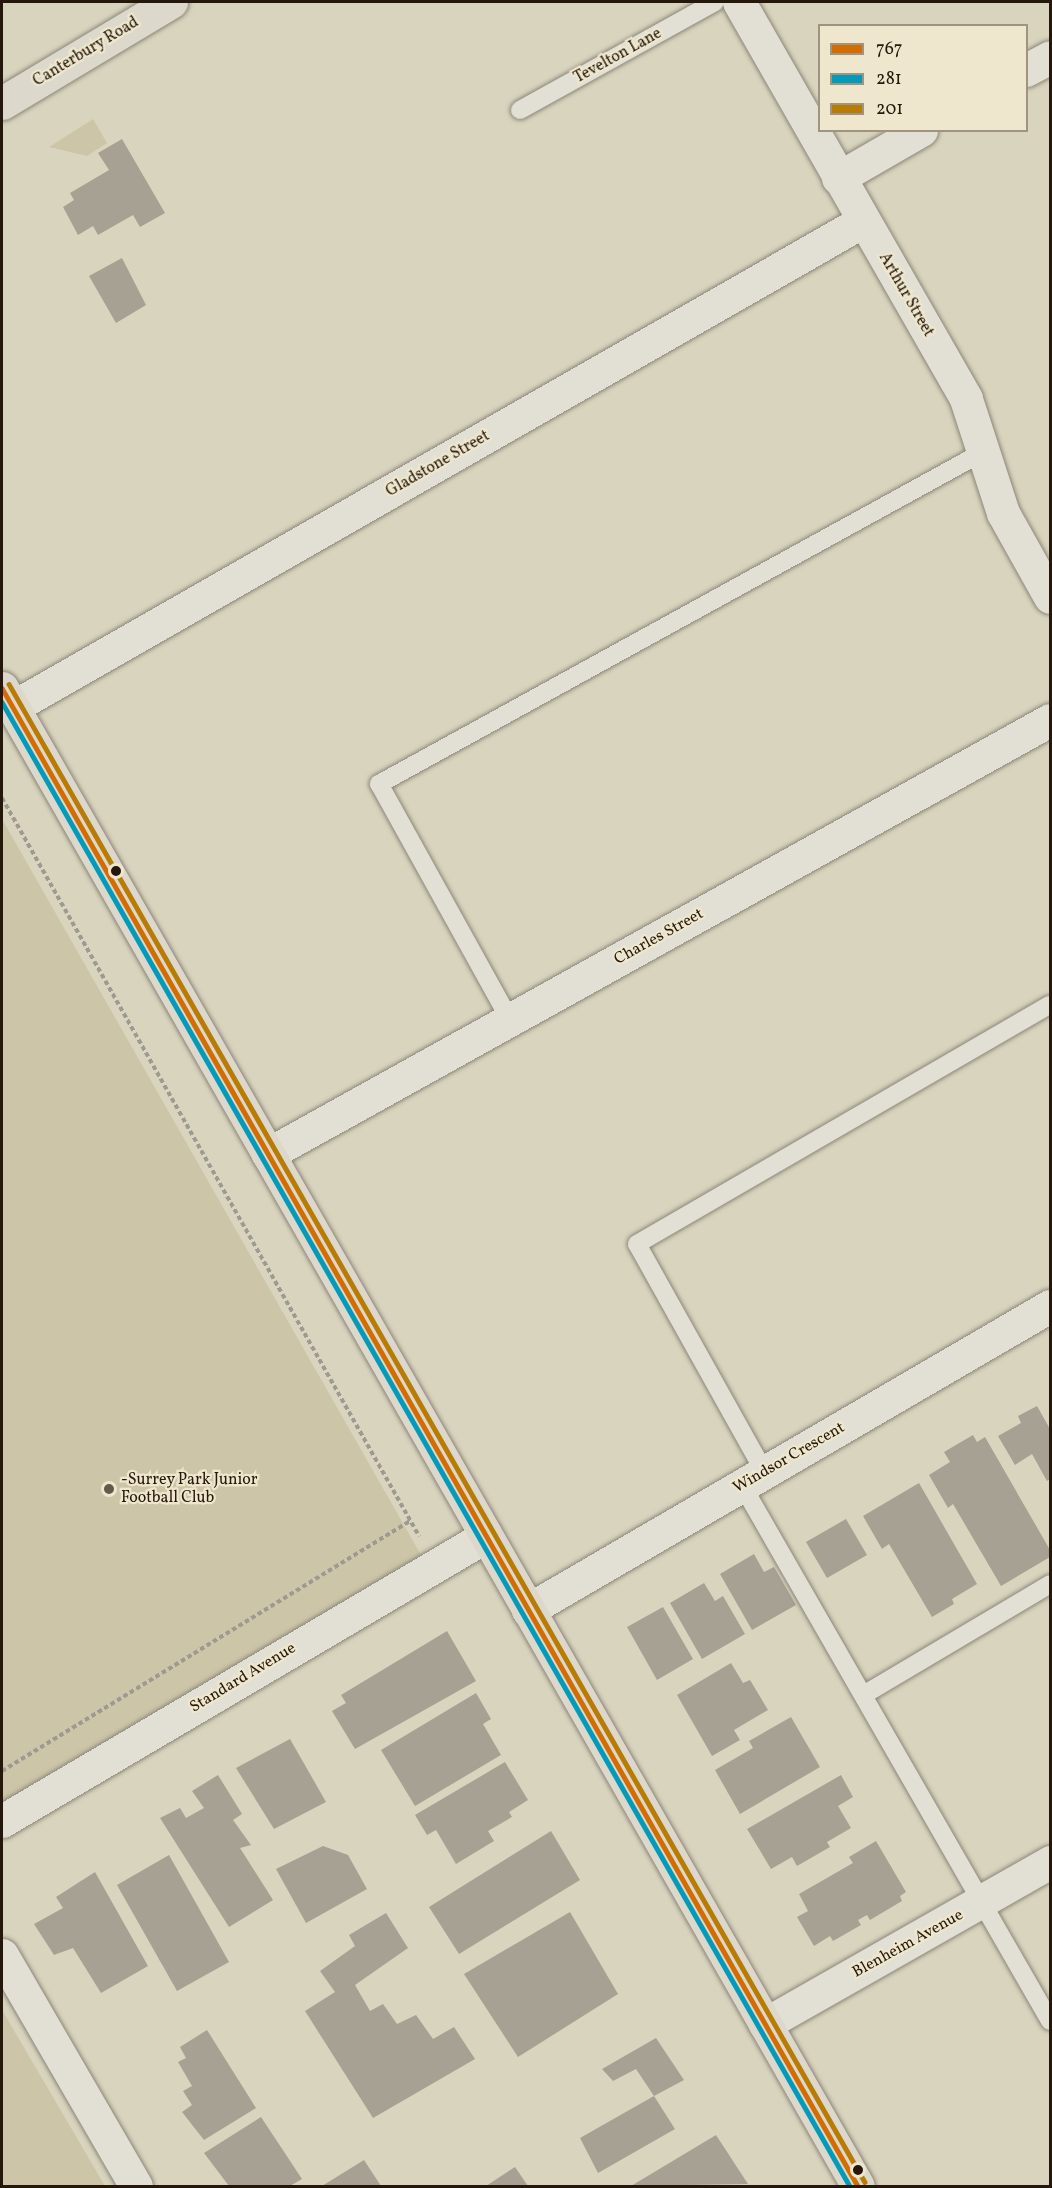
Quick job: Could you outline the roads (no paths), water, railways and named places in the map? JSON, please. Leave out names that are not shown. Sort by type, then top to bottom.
[{"type":"main road","name":"Canterbury Road","points":[[2,102],[171,2]]},
{"type":"main road","points":[[7,698],[858,2187]]},
{"type":"street","name":"Arthur Street","points":[[739,2],[966,399],[1003,513],[1050,597]]},
{"type":"street","points":[[1028,69],[1050,57]]},
{"type":"street","points":[[838,178],[918,132]]},
{"type":"street","name":"Gladstone Street","points":[[7,698],[863,222]]},
{"type":"street","name":"Charles Street","points":[[268,1154],[1050,720]]},
{"type":"street","name":"Windsor Crescent","points":[[528,1610],[1050,1306]]},
{"type":"street","name":"Standard Avenue","points":[[2,1821],[486,1536]]},
{"type":"street","name":"Blenheim Avenue","points":[[765,2024],[1050,1862]]},
{"type":"street","points":[[2,1955],[136,2187]]},
{"type":"lane","name":"Tevelton Lane","points":[[520,110],[715,2]]},
{"type":"lane","points":[[510,1020],[379,784],[983,452]]},
{"type":"lane","points":[[1050,1005],[637,1244],[754,1479],[865,1694],[981,1903],[1050,2021]]},
{"type":"lane","points":[[865,1694],[1050,1584]]},
{"type":"place","name":"-Surrey Park Junior Football Club","points":[[109,1489]]}]
